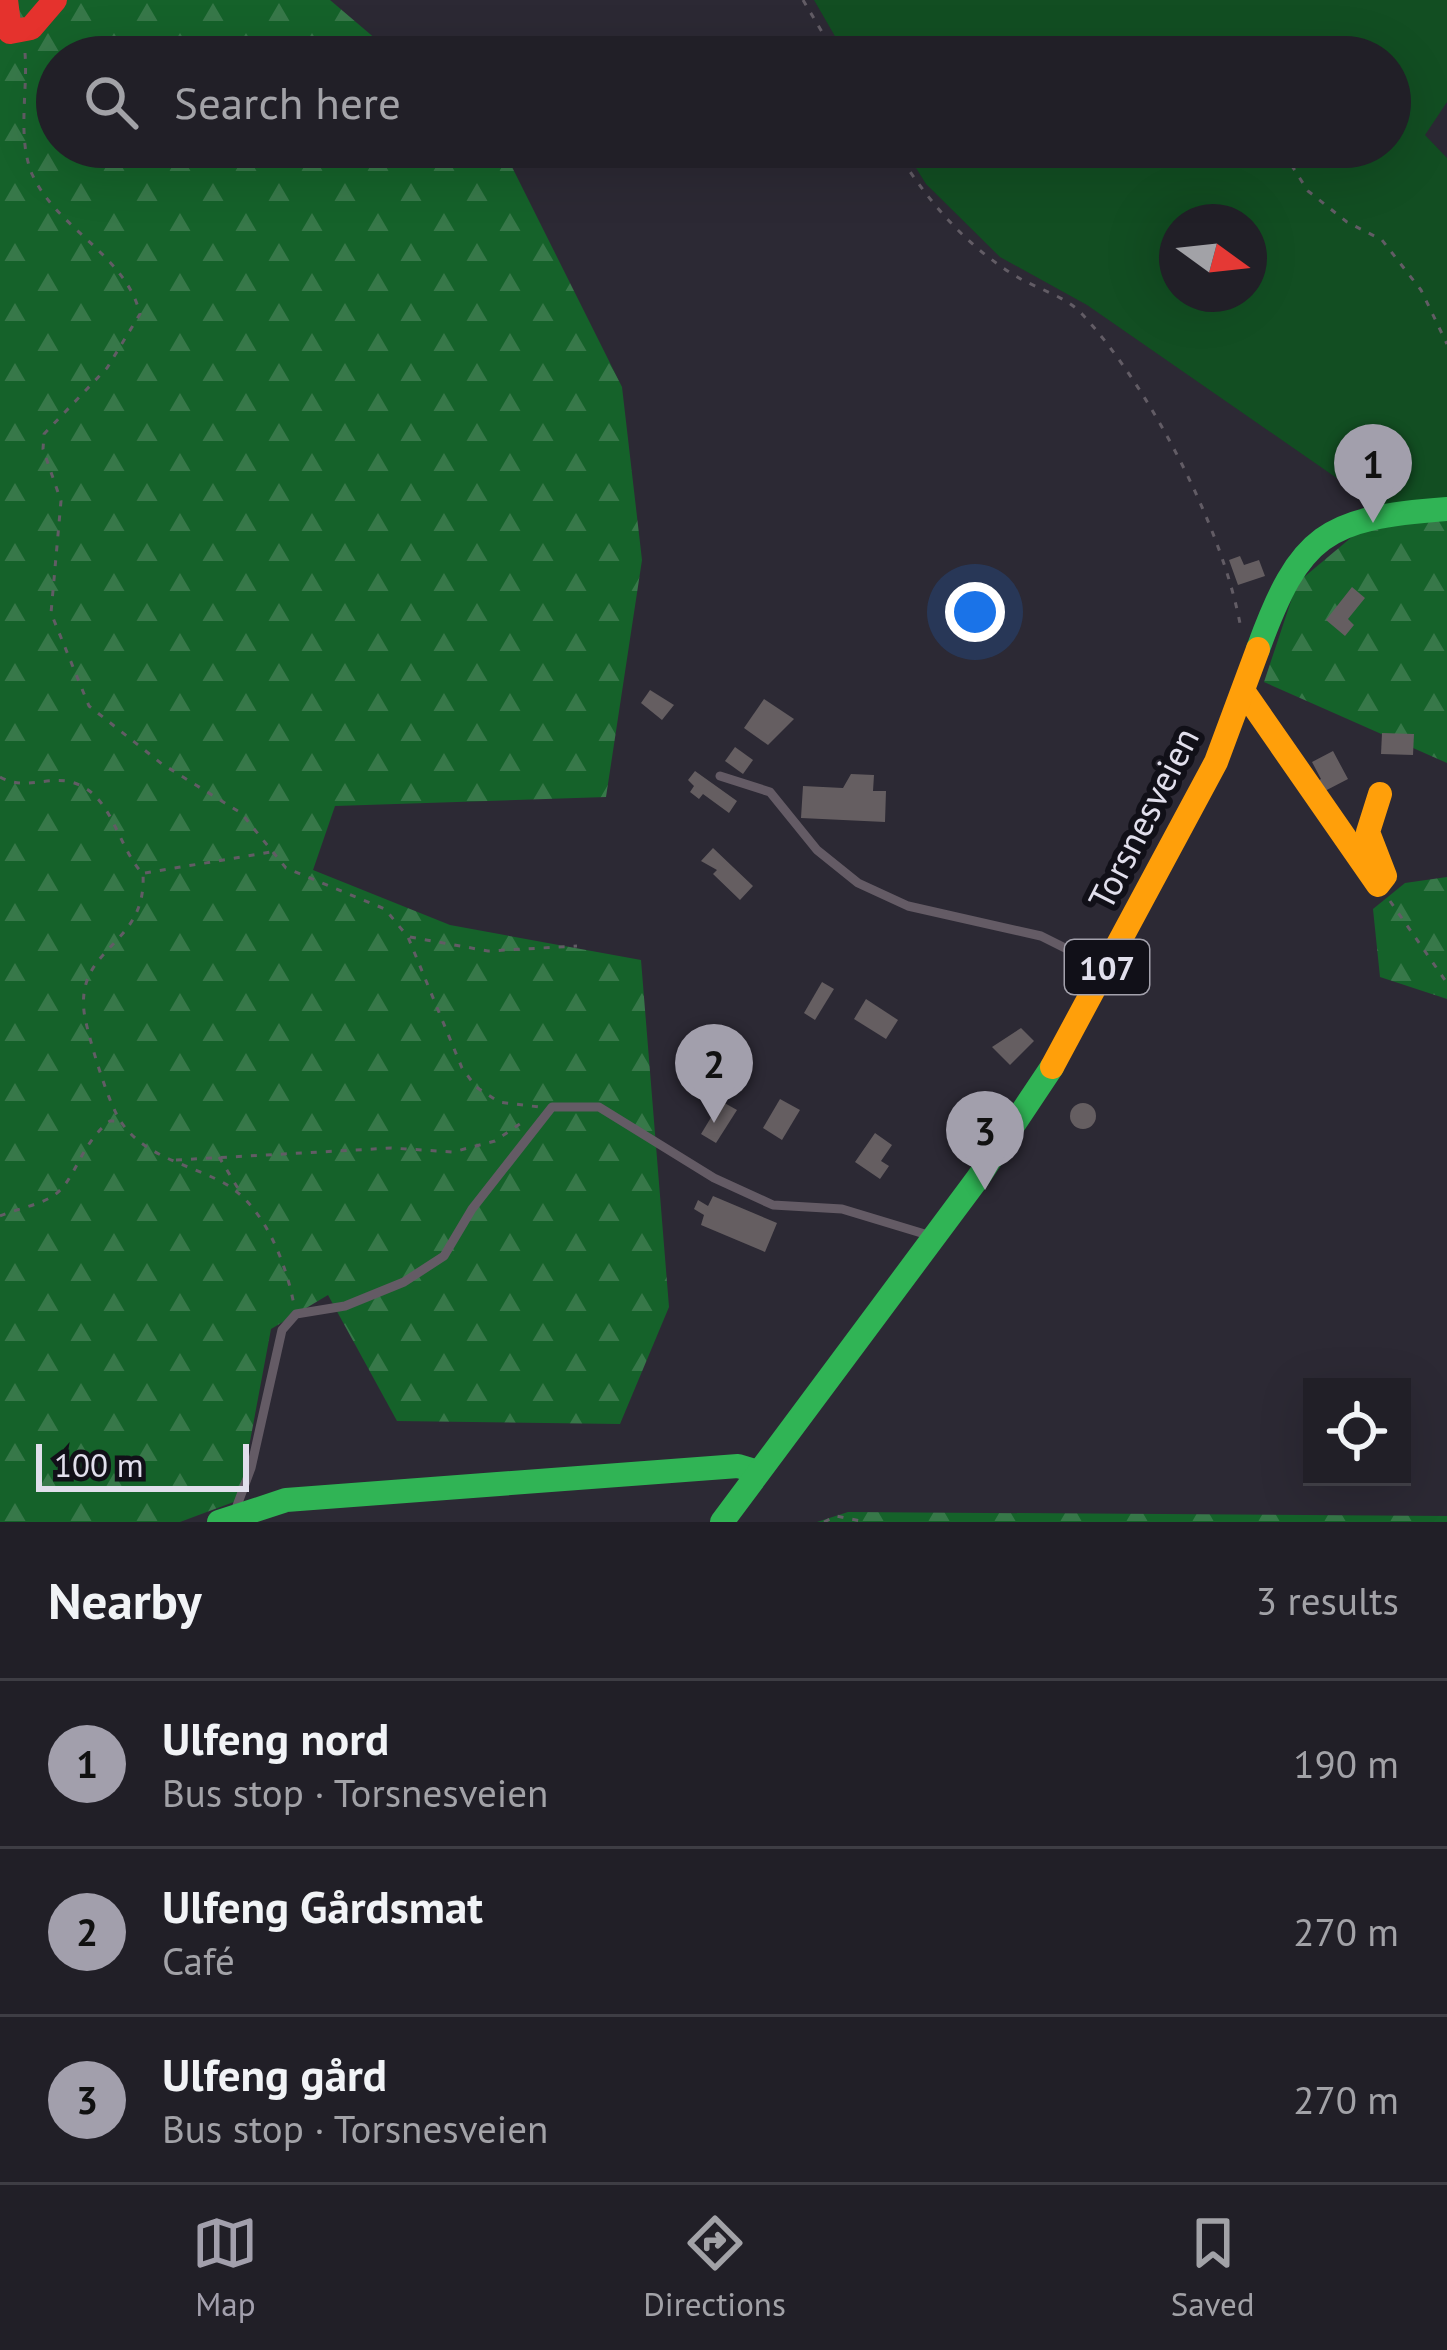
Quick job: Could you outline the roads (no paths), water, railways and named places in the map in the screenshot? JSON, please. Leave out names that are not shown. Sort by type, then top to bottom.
[{"type":"main road","points":[[5,0],[10,32],[23,33],[39,23],[55,0]]},
{"type":"main road","name":"Torsnesveien","points":[[722,1522],[933,1237],[1060,1055],[1216,762],[1274,598],[1314,545],[1380,514],[1447,509]]},
{"type":"main road","points":[[1246,682],[1378,885],[1385,876],[1368,824],[1380,794]]},
{"type":"main road","points":[[226,1518],[286,1500],[738,1466],[758,1472]]},
{"type":"lane","points":[[721,776],[770,792],[817,850],[857,884],[932,913],[1041,935],[1106,968]]},
{"type":"lane","points":[[226,1518],[250,1468],[282,1330],[296,1314],[345,1306],[404,1282],[444,1256],[472,1209],[552,1107],[599,1107],[714,1178],[773,1205],[842,1209],[933,1237]]},
{"type":"place","name":"Ulfeng nord","points":[[1373,523]]},
{"type":"place","name":"Ulfeng Gårdsmat","points":[[714,1123]]},
{"type":"place","name":"Ulfeng gård","points":[[985,1190]]}]
